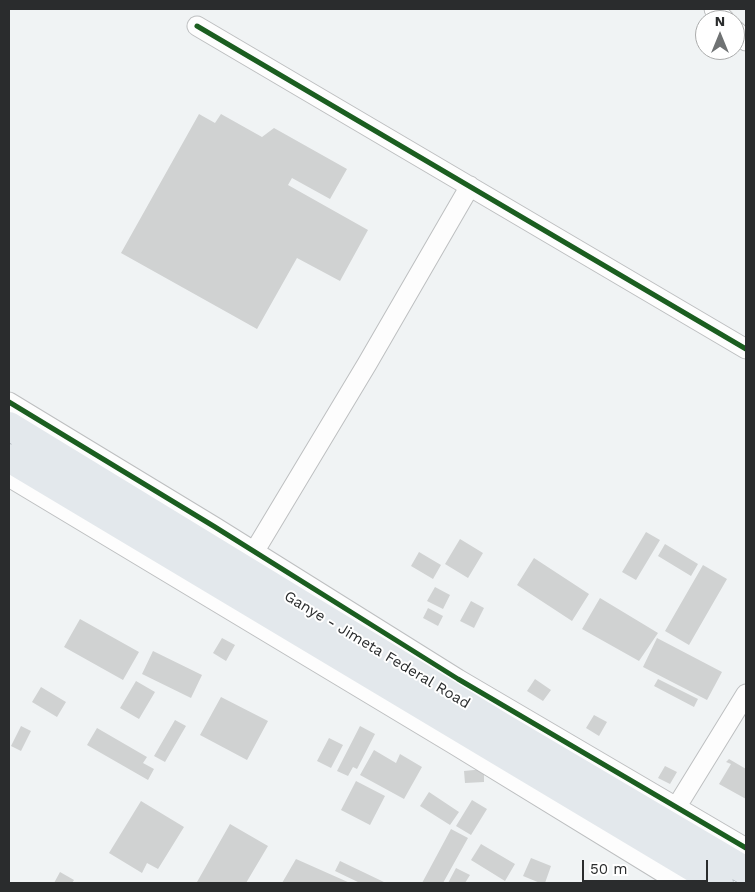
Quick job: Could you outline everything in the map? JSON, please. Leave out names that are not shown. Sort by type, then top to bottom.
[{"type":"main road","name":"Ganye - Jimeta Federal Road","points":[[9,426],[502,726],[746,871]]},
{"type":"main road","name":"Ganye - Jimeta Federal Road","points":[[9,458],[719,883]]},
{"type":"street","points":[[197,26],[470,186],[744,343]]},
{"type":"street","points":[[254,552],[372,356],[470,186]]},
{"type":"street","points":[[9,402],[215,527],[458,679],[746,848]]},
{"type":"street","points":[[9,477],[455,745],[680,883]]},
{"type":"street","points":[[677,806],[746,694]]},
{"type":"building","points":[[199,114],[215,123],[221,114],[262,137],[274,128],[347,169],[330,199],[292,178],[288,185],[368,230],[340,281],[297,258],[257,329],[121,253]]},
{"type":"building","points":[[646,532],[660,540],[636,580],[622,572]]},
{"type":"building","points":[[460,539],[483,553],[468,578],[445,564]]},
{"type":"building","points":[[665,544],[698,564],[691,576],[658,556]]},
{"type":"building","points":[[419,552],[441,565],[433,579],[411,566]]},
{"type":"building","points":[[534,558],[589,594],[572,621],[517,585]]},
{"type":"building","points":[[703,565],[727,579],[689,645],[665,631]]},
{"type":"building","points":[[435,587],[450,595],[443,609],[427,601]]},
{"type":"building","points":[[600,598],[658,633],[639,661],[582,629]]},
{"type":"building","points":[[471,601],[484,608],[474,628],[460,621]]},
{"type":"building","points":[[428,608],[443,616],[438,626],[423,618]]},
{"type":"building","points":[[80,619],[139,652],[123,680],[64,647]]},
{"type":"building","points":[[222,638],[235,645],[226,661],[213,653]]},
{"type":"building","points":[[657,638],[722,672],[707,700],[643,667]]},
{"type":"building","points":[[153,651],[202,675],[191,698],[142,674]]},
{"type":"building","points":[[535,679],[551,690],[543,701],[527,691]]},
{"type":"building","points":[[658,679],[698,699],[694,707],[654,686]]},
{"type":"building","points":[[136,681],[155,692],[139,719],[120,708]]},
{"type":"building","points":[[41,687],[66,702],[57,717],[32,702]]},
{"type":"building","points":[[221,697],[268,721],[247,760],[200,735]]},
{"type":"building","points":[[594,715],[607,722],[599,736],[586,728]]},
{"type":"building","points":[[175,720],[186,726],[165,762],[154,756]]},
{"type":"building","points":[[21,726],[31,731],[21,751],[11,746]]},
{"type":"building","points":[[360,726],[375,734],[357,769],[353,767],[348,776],[337,771]]},
{"type":"building","points":[[97,728],[147,757],[143,763],[154,769],[148,780],[87,745]]},
{"type":"building","points":[[329,738],[343,745],[331,768],[317,761]]},
{"type":"building","points":[[374,750],[396,763],[400,754],[422,767],[404,799],[360,775]]},
{"type":"building","points":[[729,759],[746,769],[746,799],[719,784],[731,764],[726,762]]},
{"type":"building","points":[[665,766],[677,772],[670,784],[658,778]]},
{"type":"building","points":[[484,769],[484,782],[465,783],[464,771]]},
{"type":"building","points":[[356,781],[385,796],[370,825],[341,810]]},
{"type":"building","points":[[429,792],[459,812],[450,825],[420,806]]},
{"type":"building","points":[[472,800],[487,809],[471,835],[456,826]]},
{"type":"building","points":[[141,801],[184,827],[158,869],[147,863],[142,873],[109,853]]},
{"type":"building","points":[[230,824],[268,846],[246,883],[197,882]]},
{"type":"building","points":[[451,829],[468,838],[443,883],[422,883]]},
{"type":"building","points":[[481,844],[515,864],[505,881],[471,860]]},
{"type":"building","points":[[531,858],[551,866],[545,883],[540,883],[523,876]]},
{"type":"building","points":[[296,859],[350,883],[282,883]]},
{"type":"building","points":[[340,861],[386,883],[360,883],[335,871]]},
{"type":"building","points":[[456,868],[470,875],[465,883],[448,883]]},
{"type":"building","points":[[60,872],[74,880],[72,883],[54,883]]},
{"type":"cycle path","points":[[197,26],[746,349]]},
{"type":"cycle path","points":[[9,402],[215,527],[458,679],[746,848]]}]
